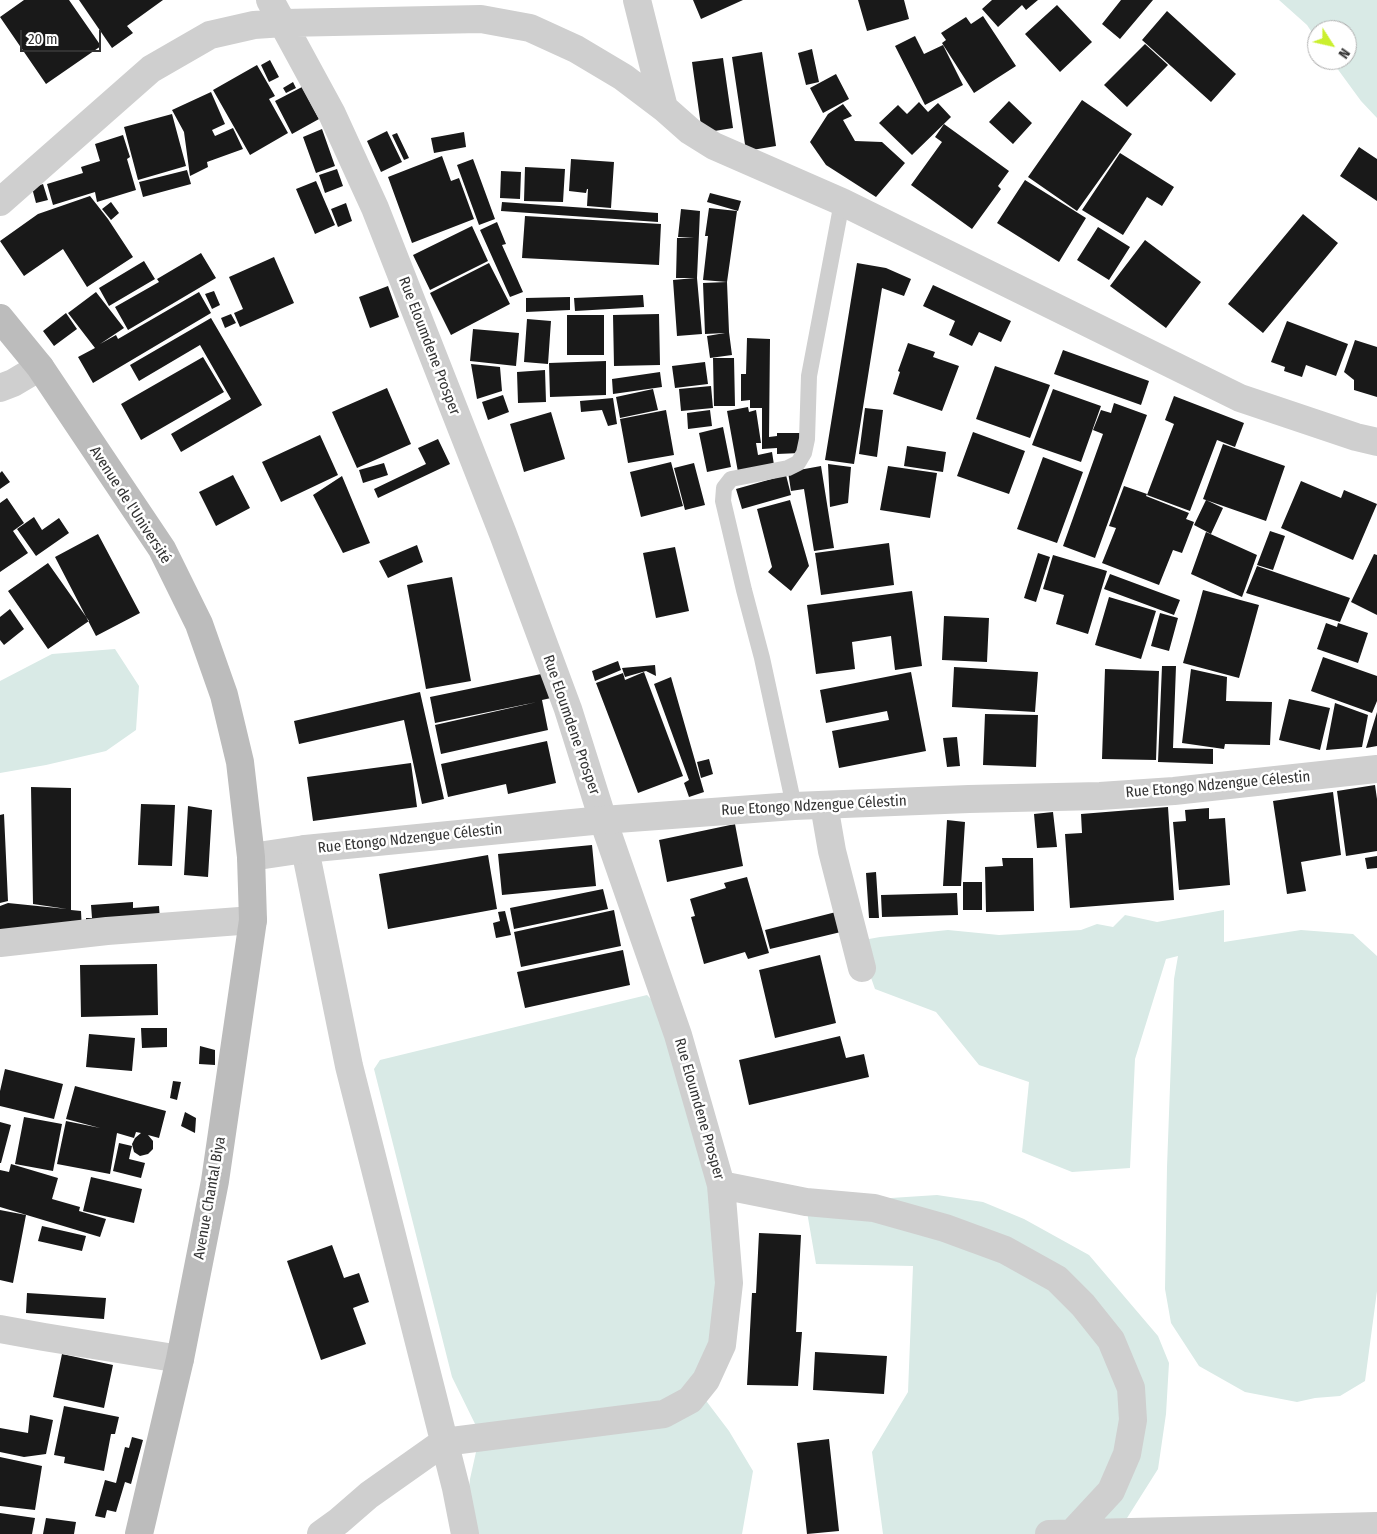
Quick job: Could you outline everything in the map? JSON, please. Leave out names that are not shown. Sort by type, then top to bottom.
[{"type":"main road","name":"Avenue de l'Université","points":[[0,318],[40,367],[162,549],[199,624],[224,695],[240,762],[251,857]]},
{"type":"main road","name":"Avenue Chantal Biya","points":[[139,1534],[180,1359],[215,1181],[253,920],[251,857]]},
{"type":"street","points":[[637,0],[664,108]]},
{"type":"street","points":[[0,202],[151,69],[210,35],[254,25],[277,11],[477,10],[530,28],[576,49],[623,77],[664,108],[690,131],[714,146],[842,202],[1240,398],[1356,437],[1377,442]]},
{"type":"street","name":"Rue Eloumdene Prosper","points":[[277,11],[332,114],[375,208],[503,534],[568,710],[603,820],[678,1035],[721,1185],[730,1283],[722,1345],[706,1380],[690,1400],[664,1414],[444,1442]]},
{"type":"street","points":[[0,388],[13,383],[40,367]]},
{"type":"street","name":"Rue Etongo Ndzengue Célestin","points":[[251,857],[305,849],[603,820],[794,806],[1146,793],[1249,784],[1377,769]]},
{"type":"street","points":[[824,805],[832,851],[862,968]]},
{"type":"street","points":[[305,849],[349,1066],[456,1488],[464,1534]]},
{"type":"street","points":[[0,943],[107,931],[253,920]]},
{"type":"street","points":[[721,1185],[806,1202],[874,1208],[945,1228],[1005,1250],[1057,1279],[1083,1305],[1111,1340],[1130,1388],[1133,1420],[1127,1454],[1111,1491],[1061,1533]]},
{"type":"street","points":[[0,1329],[180,1359]]},
{"type":"street","points":[[321,1534],[370,1495],[444,1442]]},
{"type":"street","points":[[1061,1533],[1377,1526]]},
{"type":"lane","points":[[794,806],[762,658],[723,501],[724,488],[731,479],[788,468],[798,462],[804,453],[807,438],[809,376],[842,202]]},
{"type":"shaded area","points":[[1279,0],[1377,0],[1377,118],[1361,101],[1338,70],[1357,70],[1357,20],[1307,20],[1307,25]]},
{"type":"shaded area","points":[[115,649],[139,686],[136,730],[106,751],[46,765],[0,773],[0,681],[52,654]]},
{"type":"shaded area","points":[[1224,910],[1224,942],[1301,930],[1353,934],[1377,956],[1377,1291],[1365,1381],[1340,1396],[1297,1402],[1245,1392],[1199,1366],[1171,1323],[1165,1289],[1167,1167],[1174,979],[1178,956],[1166,959],[1135,1059],[1130,1168],[1072,1172],[1022,1152],[1029,1082],[979,1065],[936,1012],[875,989],[858,941],[948,930],[999,935],[1081,930],[1097,924],[1113,927],[1125,915],[1157,922]]},
{"type":"shaded area","points":[[647,995],[683,1031],[731,1198],[704,1398],[729,1431],[753,1471],[742,1534],[466,1534],[464,1531],[470,1479],[480,1434],[452,1377],[374,1069],[380,1060]]},
{"type":"shaded area","points":[[937,1195],[983,1202],[1024,1219],[1089,1255],[1158,1336],[1169,1363],[1166,1414],[1158,1469],[1122,1526],[1082,1534],[883,1534],[872,1452],[908,1392],[913,1266],[816,1264],[807,1212],[845,1201]]},
{"type":"building","points":[[24,0],[69,0],[101,46],[46,84],[0,17]]},
{"type":"building","points":[[79,0],[163,0],[127,26],[133,33],[112,48]]},
{"type":"building","points":[[693,0],[743,0],[701,19]]},
{"type":"building","points":[[858,0],[904,0],[909,19],[867,31]]},
{"type":"building","points":[[992,0],[1038,0],[1026,10],[1022,5],[998,27],[982,9]]},
{"type":"building","points":[[1121,0],[1153,0],[1120,39],[1102,24]]},
{"type":"building","points":[[1057,5],[1092,42],[1060,72],[1025,34]]},
{"type":"building","points":[[1167,11],[1236,74],[1211,102],[1142,40]]},
{"type":"building","points":[[983,16],[1016,66],[974,93],[942,43],[946,40],[941,33],[966,17],[971,24]]},
{"type":"building","points":[[915,36],[924,54],[943,45],[963,85],[925,105],[895,46]]},
{"type":"building","points":[[1145,44],[1168,65],[1127,107],[1104,85]]},
{"type":"building","points":[[812,49],[819,82],[806,85],[798,53]]},
{"type":"building","points":[[762,52],[776,146],[746,151],[732,57]]},
{"type":"building","points":[[723,58],[733,128],[702,133],[692,62]]},
{"type":"building","points":[[270,60],[279,77],[269,82],[261,65]]},
{"type":"building","points":[[257,65],[275,96],[269,99],[288,133],[250,155],[213,90]]},
{"type":"building","points":[[836,74],[849,99],[823,113],[810,88]]},
{"type":"building","points":[[293,82],[296,88],[286,93],[283,88]]},
{"type":"building","points":[[302,87],[319,119],[292,134],[275,101]]},
{"type":"building","points":[[211,92],[225,124],[212,130],[215,136],[233,128],[243,149],[207,162],[208,167],[190,176],[184,132],[172,110]]},
{"type":"building","points":[[1082,100],[1132,134],[1077,211],[1028,177]]},
{"type":"building","points":[[1009,101],[1032,123],[1013,144],[989,122]]},
{"type":"building","points":[[919,102],[928,112],[938,103],[951,117],[912,155],[879,123],[898,105],[907,114]]},
{"type":"building","points":[[843,104],[852,116],[843,120],[855,141],[882,142],[905,163],[876,197],[826,165],[810,142],[828,114]]},
{"type":"building","points":[[172,114],[186,166],[138,180],[124,127]]},
{"type":"building","points":[[944,124],[1009,171],[998,186],[1001,189],[972,229],[911,185],[942,142],[935,137]]},
{"type":"building","points":[[322,129],[335,166],[316,173],[303,137]]},
{"type":"building","points":[[387,131],[402,162],[381,172],[367,141]]},
{"type":"building","points":[[464,132],[466,147],[434,153],[431,138]]},
{"type":"building","points":[[397,133],[409,158],[404,160],[392,135]]},
{"type":"building","points":[[123,135],[130,157],[127,159],[136,190],[97,202],[95,192],[53,205],[47,184],[83,173],[81,167],[100,161],[95,144]]},
{"type":"building","points":[[1359,147],[1377,159],[1377,201],[1340,176]]},
{"type":"building","points":[[1120,153],[1174,187],[1162,206],[1147,197],[1123,235],[1082,210]]},
{"type":"building","points":[[442,156],[451,181],[459,178],[474,219],[412,243],[388,177]]},
{"type":"building","points":[[473,159],[495,219],[479,225],[457,165]]},
{"type":"building","points":[[571,159],[614,162],[611,208],[587,206],[588,189],[586,193],[569,191]]},
{"type":"building","points":[[525,167],[565,169],[563,202],[524,201]]},
{"type":"building","points":[[337,169],[343,186],[325,193],[319,175]]},
{"type":"building","points":[[187,170],[191,184],[143,197],[139,182]]},
{"type":"building","points":[[501,171],[521,172],[520,199],[500,198]]},
{"type":"building","points":[[1025,180],[1086,218],[1059,262],[997,223]]},
{"type":"building","points":[[316,181],[335,225],[315,234],[296,189]]},
{"type":"building","points":[[43,184],[48,200],[36,203],[32,188]]},
{"type":"building","points":[[710,193],[741,201],[738,211],[707,202]]},
{"type":"building","points":[[90,196],[133,257],[87,287],[63,249],[24,276],[0,241],[38,214]]},
{"type":"building","points":[[111,202],[119,213],[111,220],[102,209]]},
{"type":"building","points":[[502,202],[658,213],[658,222],[501,211]]},
{"type":"building","points":[[346,203],[352,221],[338,227],[331,209]]},
{"type":"building","points":[[709,208],[737,211],[727,282],[703,280],[708,236],[705,236]]},
{"type":"building","points":[[681,209],[700,211],[697,278],[702,334],[677,336],[673,280],[695,278],[676,278],[677,238],[694,238],[678,237]]},
{"type":"building","points":[[1303,214],[1338,243],[1263,333],[1228,304]]},
{"type":"building","points":[[525,216],[661,224],[659,265],[522,258]]},
{"type":"building","points":[[497,222],[506,244],[502,245],[523,292],[510,297],[480,230]]},
{"type":"building","points":[[472,226],[488,261],[430,290],[413,255]]},
{"type":"building","points":[[1098,227],[1130,247],[1109,280],[1077,260]]},
{"type":"building","points":[[1145,240],[1201,282],[1166,328],[1110,286]]},
{"type":"building","points":[[201,253],[216,278],[128,330],[115,307],[159,282],[157,279]]},
{"type":"building","points":[[274,257],[294,303],[240,327],[234,313],[243,309],[229,277]]},
{"type":"building","points":[[144,261],[155,279],[109,306],[99,288]]},
{"type":"building","points":[[489,263],[510,304],[451,335],[430,293]]},
{"type":"building","points":[[857,263],[886,268],[911,279],[904,296],[882,288],[854,464],[825,460]]},
{"type":"building","points":[[727,282],[732,355],[710,358],[707,336],[725,333],[705,334],[703,283]]},
{"type":"building","points":[[933,285],[1011,321],[1001,342],[979,332],[972,346],[949,335],[955,321],[923,306]]},
{"type":"building","points":[[388,286],[399,317],[370,328],[359,297]]},
{"type":"building","points":[[214,291],[220,305],[212,309],[205,294]]},
{"type":"building","points":[[96,292],[124,328],[100,344],[116,335],[118,339],[199,292],[211,313],[93,383],[78,357],[95,348],[68,313]]},
{"type":"building","points":[[643,295],[644,307],[575,311],[574,298]]},
{"type":"building","points":[[570,297],[570,310],[526,312],[526,298]]},
{"type":"building","points":[[66,313],[77,329],[54,346],[43,331]]},
{"type":"building","points":[[231,314],[236,323],[225,328],[221,318]]},
{"type":"building","points":[[659,314],[660,365],[614,366],[613,315]]},
{"type":"building","points":[[567,315],[604,315],[604,355],[567,355]]},
{"type":"building","points":[[211,318],[262,405],[181,452],[171,434],[231,399],[200,345],[139,381],[130,365]]},
{"type":"building","points":[[527,319],[551,321],[548,364],[524,362]]},
{"type":"building","points":[[1287,321],[1348,344],[1336,376],[1306,365],[1302,377],[1284,371],[1285,367],[1271,362]]},
{"type":"building","points":[[473,329],[519,333],[516,366],[470,361]]},
{"type":"building","points":[[747,338],[770,339],[769,437],[777,436],[777,433],[800,433],[800,453],[777,454],[777,448],[762,449],[762,408],[750,408],[750,400],[741,401],[741,374],[746,374]]},
{"type":"building","points":[[1355,340],[1377,347],[1377,397],[1354,390],[1354,380],[1344,372]]},
{"type":"building","points":[[908,343],[935,352],[933,357],[959,366],[942,411],[893,394],[900,372],[898,371]]},
{"type":"building","points":[[1063,350],[1149,381],[1141,405],[1054,374]]},
{"type":"building","points":[[203,357],[224,392],[141,440],[121,404]]},
{"type":"building","points":[[713,358],[734,358],[735,406],[714,406]]},
{"type":"building","points":[[606,361],[606,395],[550,397],[549,363]]},
{"type":"building","points":[[705,362],[708,384],[675,388],[672,366]]},
{"type":"building","points":[[471,364],[500,367],[502,391],[477,399]]},
{"type":"building","points":[[995,366],[1050,385],[1030,438],[976,419]]},
{"type":"building","points":[[545,370],[546,402],[518,403],[517,372]]},
{"type":"building","points":[[660,372],[662,387],[613,394],[612,379]]},
{"type":"building","points":[[711,386],[713,408],[681,411],[679,389]]},
{"type":"building","points":[[387,388],[411,444],[357,468],[332,412]]},
{"type":"building","points":[[653,389],[658,410],[620,418],[616,397]]},
{"type":"building","points":[[1053,389],[1101,406],[1081,462],[1032,445]]},
{"type":"building","points":[[503,395],[509,412],[488,420],[482,402]]},
{"type":"building","points":[[1174,396],[1244,423],[1235,447],[1217,440],[1190,511],[1147,495],[1174,424],[1165,420]]},
{"type":"building","points":[[613,398],[617,424],[608,426],[602,410],[581,412],[580,401]]},
{"type":"building","points":[[1114,403],[1147,415],[1095,558],[1063,546],[1103,434],[1093,430],[1101,410],[1111,413]]},
{"type":"building","points":[[748,407],[749,412],[756,410],[761,443],[756,443],[758,455],[772,452],[774,465],[738,472],[727,411]]},
{"type":"building","points":[[865,408],[883,410],[877,457],[859,454]]},
{"type":"building","points":[[666,410],[674,455],[628,463],[620,419]]},
{"type":"building","points":[[710,410],[712,426],[688,429],[687,413]]},
{"type":"building","points":[[551,412],[565,459],[524,472],[510,424]]},
{"type":"building","points":[[723,427],[731,467],[707,472],[699,433]]},
{"type":"building","points":[[973,432],[1025,451],[1009,494],[957,476]]},
{"type":"building","points":[[320,435],[338,475],[281,502],[262,462]]},
{"type":"building","points":[[438,439],[450,464],[378,498],[374,489],[426,464],[418,448]]},
{"type":"building","points":[[1223,444],[1285,466],[1266,521],[1203,499]]},
{"type":"building","points":[[907,446],[946,452],[943,472],[904,466]]},
{"type":"building","points":[[1043,457],[1083,472],[1057,543],[1017,529]]},
{"type":"building","points":[[671,462],[683,506],[641,517],[630,472]]},
{"type":"building","points":[[384,463],[388,475],[363,483],[359,470]]},
{"type":"building","points":[[694,463],[705,505],[685,510],[674,468]]},
{"type":"building","points":[[828,464],[851,467],[848,503],[830,507]]},
{"type":"building","points":[[821,466],[834,548],[814,551],[804,489],[791,491],[788,472]]},
{"type":"building","points":[[888,466],[937,473],[930,518],[880,510]]},
{"type":"building","points":[[2,471],[10,482],[0,489],[0,473]]},
{"type":"building","points":[[233,475],[250,508],[216,526],[199,492]]},
{"type":"building","points":[[786,475],[791,495],[742,509],[736,489]]},
{"type":"building","points":[[342,476],[370,543],[343,553],[313,495]]},
{"type":"building","points":[[1301,481],[1341,498],[1344,490],[1377,504],[1353,560],[1281,528]]},
{"type":"building","points":[[1124,486],[1189,513],[1186,519],[1194,522],[1182,553],[1173,550],[1159,585],[1102,563],[1116,528],[1109,526]]},
{"type":"building","points":[[7,498],[24,523],[13,531],[28,553],[0,572],[0,503]]},
{"type":"building","points":[[790,500],[809,566],[791,591],[768,572],[772,567],[757,509]]},
{"type":"building","points":[[1206,500],[1223,508],[1211,534],[1194,525]]},
{"type":"building","points":[[34,517],[42,530],[59,518],[69,533],[36,556],[17,529]]},
{"type":"building","points":[[1270,531],[1285,536],[1273,570],[1257,565]]},
{"type":"building","points":[[1206,532],[1257,555],[1242,597],[1191,574]]},
{"type":"building","points":[[98,534],[140,613],[96,636],[55,557]]},
{"type":"building","points":[[889,543],[894,585],[821,595],[815,553]]},
{"type":"building","points":[[417,545],[423,562],[388,578],[379,561]]},
{"type":"building","points":[[675,547],[689,611],[656,618],[643,553]]},
{"type":"building","points":[[1038,553],[1050,557],[1036,602],[1024,598]]},
{"type":"building","points":[[1374,554],[1377,555],[1377,615],[1351,602]]},
{"type":"building","points":[[1053,555],[1107,571],[1088,634],[1056,624],[1064,595],[1043,589]]},
{"type":"building","points":[[48,563],[89,621],[48,649],[8,591]]},
{"type":"building","points":[[1257,566],[1350,598],[1340,622],[1246,593]]},
{"type":"building","points":[[1110,574],[1180,600],[1174,615],[1104,589]]},
{"type":"building","points":[[452,577],[471,681],[426,689],[407,585]]},
{"type":"building","points":[[1203,590],[1259,605],[1239,678],[1183,663]]},
{"type":"building","points":[[912,591],[922,666],[895,670],[891,636],[852,642],[855,669],[816,674],[807,605]]},
{"type":"building","points":[[1109,597],[1156,611],[1141,659],[1095,645]]},
{"type":"building","points":[[10,609],[24,629],[4,645],[0,640],[0,617]]},
{"type":"building","points":[[1160,613],[1178,618],[1169,651],[1151,646]]},
{"type":"building","points":[[944,616],[989,618],[987,662],[942,660]]},
{"type":"building","points":[[1326,623],[1337,627],[1338,623],[1368,633],[1358,663],[1317,649]]},
{"type":"building","points":[[1323,657],[1377,676],[1377,701],[1372,713],[1311,691]]},
{"type":"building","points":[[618,661],[621,670],[595,681],[592,671]]},
{"type":"building","points":[[655,665],[656,676],[646,671],[625,677],[622,668]]},
{"type":"building","points":[[1162,666],[1176,666],[1173,748],[1213,749],[1213,764],[1158,762]]},
{"type":"building","points":[[954,667],[1038,672],[1035,712],[952,707]]},
{"type":"building","points":[[1105,669],[1159,671],[1156,760],[1102,759]]},
{"type":"building","points":[[1191,669],[1227,677],[1226,701],[1272,702],[1270,745],[1225,744],[1224,749],[1182,743]]},
{"type":"building","points":[[644,672],[683,776],[638,793],[596,683],[623,673],[625,680]]},
{"type":"building","points":[[911,672],[926,751],[839,768],[832,731],[889,720],[887,711],[826,723],[820,690]]},
{"type":"building","points":[[546,673],[551,698],[542,700],[548,730],[441,754],[435,725],[537,702],[435,723],[430,697]]},
{"type":"building","points":[[671,677],[704,792],[689,797],[684,783],[689,780],[654,684]]},
{"type":"building","points":[[420,692],[444,799],[422,804],[404,720],[299,744],[294,721]]},
{"type":"building","points":[[1289,699],[1330,708],[1320,750],[1279,740]]},
{"type":"building","points":[[1335,703],[1368,715],[1362,747],[1326,750]]},
{"type":"building","points":[[1377,712],[1377,746],[1366,748]]},
{"type":"building","points":[[985,714],[1038,715],[1036,767],[983,765]]},
{"type":"building","points":[[957,737],[960,766],[947,767],[943,738]]},
{"type":"building","points":[[547,741],[556,783],[508,794],[506,784],[448,797],[441,764]]},
{"type":"building","points":[[709,759],[713,774],[701,778],[697,762]]},
{"type":"building","points":[[411,763],[417,807],[313,821],[307,777]]},
{"type":"building","points":[[1375,785],[1377,799],[1377,851],[1346,856],[1337,791]]},
{"type":"building","points":[[31,787],[71,788],[71,910],[81,911],[82,932],[0,936],[0,906],[8,903],[67,909],[33,904]]},
{"type":"building","points":[[1333,792],[1341,855],[1301,862],[1306,891],[1287,894],[1273,801]]},
{"type":"building","points":[[141,804],[175,805],[172,866],[138,865]]},
{"type":"building","points":[[188,806],[212,810],[208,877],[184,875]]},
{"type":"building","points":[[1168,807],[1174,900],[1070,908],[1065,834],[1082,833],[1081,814]]},
{"type":"building","points":[[1209,808],[1209,819],[1225,818],[1230,885],[1179,890],[1173,822],[1186,821],[1185,810]]},
{"type":"building","points":[[1053,812],[1057,847],[1037,848],[1034,814]]},
{"type":"building","points":[[4,814],[8,901],[0,903],[0,815]]},
{"type":"building","points":[[947,820],[965,822],[961,886],[943,886]]},
{"type":"building","points":[[735,824],[743,866],[667,882],[659,840]]},
{"type":"building","points":[[592,845],[596,886],[502,895],[498,854]]},
{"type":"building","points":[[488,855],[497,909],[388,929],[379,874]]},
{"type":"building","points":[[1377,856],[1377,868],[1367,869],[1365,858]]},
{"type":"building","points":[[1002,858],[1033,858],[1034,911],[986,912],[985,867],[1003,866]]},
{"type":"building","points":[[876,872],[879,918],[869,918],[866,873]]},
{"type":"building","points":[[747,877],[769,953],[748,959],[745,952],[704,964],[691,917],[695,916],[690,899],[726,888],[724,883]]},
{"type":"building","points":[[963,882],[982,882],[982,910],[963,910]]},
{"type":"building","points":[[603,889],[608,909],[514,929],[510,908]]},
{"type":"building","points":[[957,893],[958,915],[882,917],[881,895]]},
{"type":"building","points":[[133,902],[133,908],[159,906],[160,921],[86,926],[86,918],[92,918],[91,905]]},
{"type":"building","points":[[614,910],[621,946],[521,967],[514,932]]},
{"type":"building","points":[[505,911],[511,935],[496,938],[493,923],[500,921],[498,912]]},
{"type":"building","points":[[840,911],[845,931],[770,949],[765,930]]},
{"type":"building","points":[[623,950],[630,985],[525,1008],[517,972]]},
{"type":"building","points":[[820,955],[836,1023],[775,1038],[759,970]]},
{"type":"building","points":[[157,964],[158,1015],[81,1017],[80,965]]},
{"type":"building","points":[[141,1028],[167,1028],[167,1047],[142,1048]]},
{"type":"building","points":[[89,1034],[135,1038],[132,1071],[86,1067]]},
{"type":"building","points":[[840,1036],[846,1058],[864,1054],[869,1077],[749,1105],[739,1060]]},
{"type":"building","points":[[200,1046],[215,1050],[215,1065],[199,1064]]},
{"type":"building","points":[[5,1069],[63,1084],[54,1119],[0,1106],[0,1091]]},
{"type":"building","points":[[173,1081],[181,1082],[177,1100],[170,1098]]},
{"type":"building","points":[[75,1086],[166,1111],[159,1138],[148,1135],[153,1141],[153,1149],[148,1154],[140,1156],[134,1152],[132,1144],[141,1133],[136,1132],[134,1138],[117,1133],[110,1174],[57,1164],[66,1121],[100,1128],[66,1119]]},
{"type":"building","points":[[185,1112],[196,1118],[195,1133],[181,1126]]},
{"type":"building","points":[[24,1117],[62,1124],[53,1171],[15,1164]]},
{"type":"building","points":[[0,1122],[11,1125],[1,1163],[0,1163]]},
{"type":"building","points":[[119,1143],[132,1146],[129,1159],[145,1163],[141,1178],[113,1171]]},
{"type":"building","points":[[11,1164],[58,1178],[52,1199],[80,1207],[79,1211],[106,1219],[100,1237],[0,1207],[0,1170],[9,1172]]},
{"type":"building","points":[[91,1177],[142,1189],[134,1223],[83,1211]]},
{"type":"building","points":[[0,1210],[26,1215],[13,1283],[0,1280]]},
{"type":"building","points":[[42,1226],[86,1236],[82,1251],[38,1241]]},
{"type":"building","points":[[759,1233],[801,1235],[796,1332],[802,1332],[798,1386],[747,1385],[752,1293],[756,1293]]},
{"type":"building","points":[[332,1245],[344,1278],[359,1273],[369,1302],[353,1308],[366,1344],[321,1360],[287,1261]]},
{"type":"building","points":[[27,1293],[106,1298],[104,1319],[26,1313]]},
{"type":"building","points":[[815,1352],[887,1356],[884,1394],[813,1390]]},
{"type":"building","points":[[62,1354],[113,1365],[104,1408],[53,1397]]},
{"type":"building","points":[[64,1406],[119,1417],[115,1434],[111,1434],[104,1471],[64,1463],[65,1457],[54,1455]]},
{"type":"building","points":[[30,1415],[53,1420],[46,1454],[24,1457],[0,1452],[0,1428],[28,1433]]},
{"type":"building","points":[[132,1437],[143,1440],[131,1484],[125,1482],[116,1512],[107,1510],[105,1518],[95,1516],[105,1480],[116,1483],[125,1447],[129,1448]]},
{"type":"building","points":[[829,1439],[839,1531],[807,1534],[797,1443]]},
{"type":"building","points":[[0,1457],[42,1466],[35,1510],[0,1506]]},
{"type":"building","points":[[0,1513],[35,1518],[32,1534],[0,1534]]},
{"type":"building","points":[[46,1518],[76,1522],[74,1534],[43,1534]]}]
